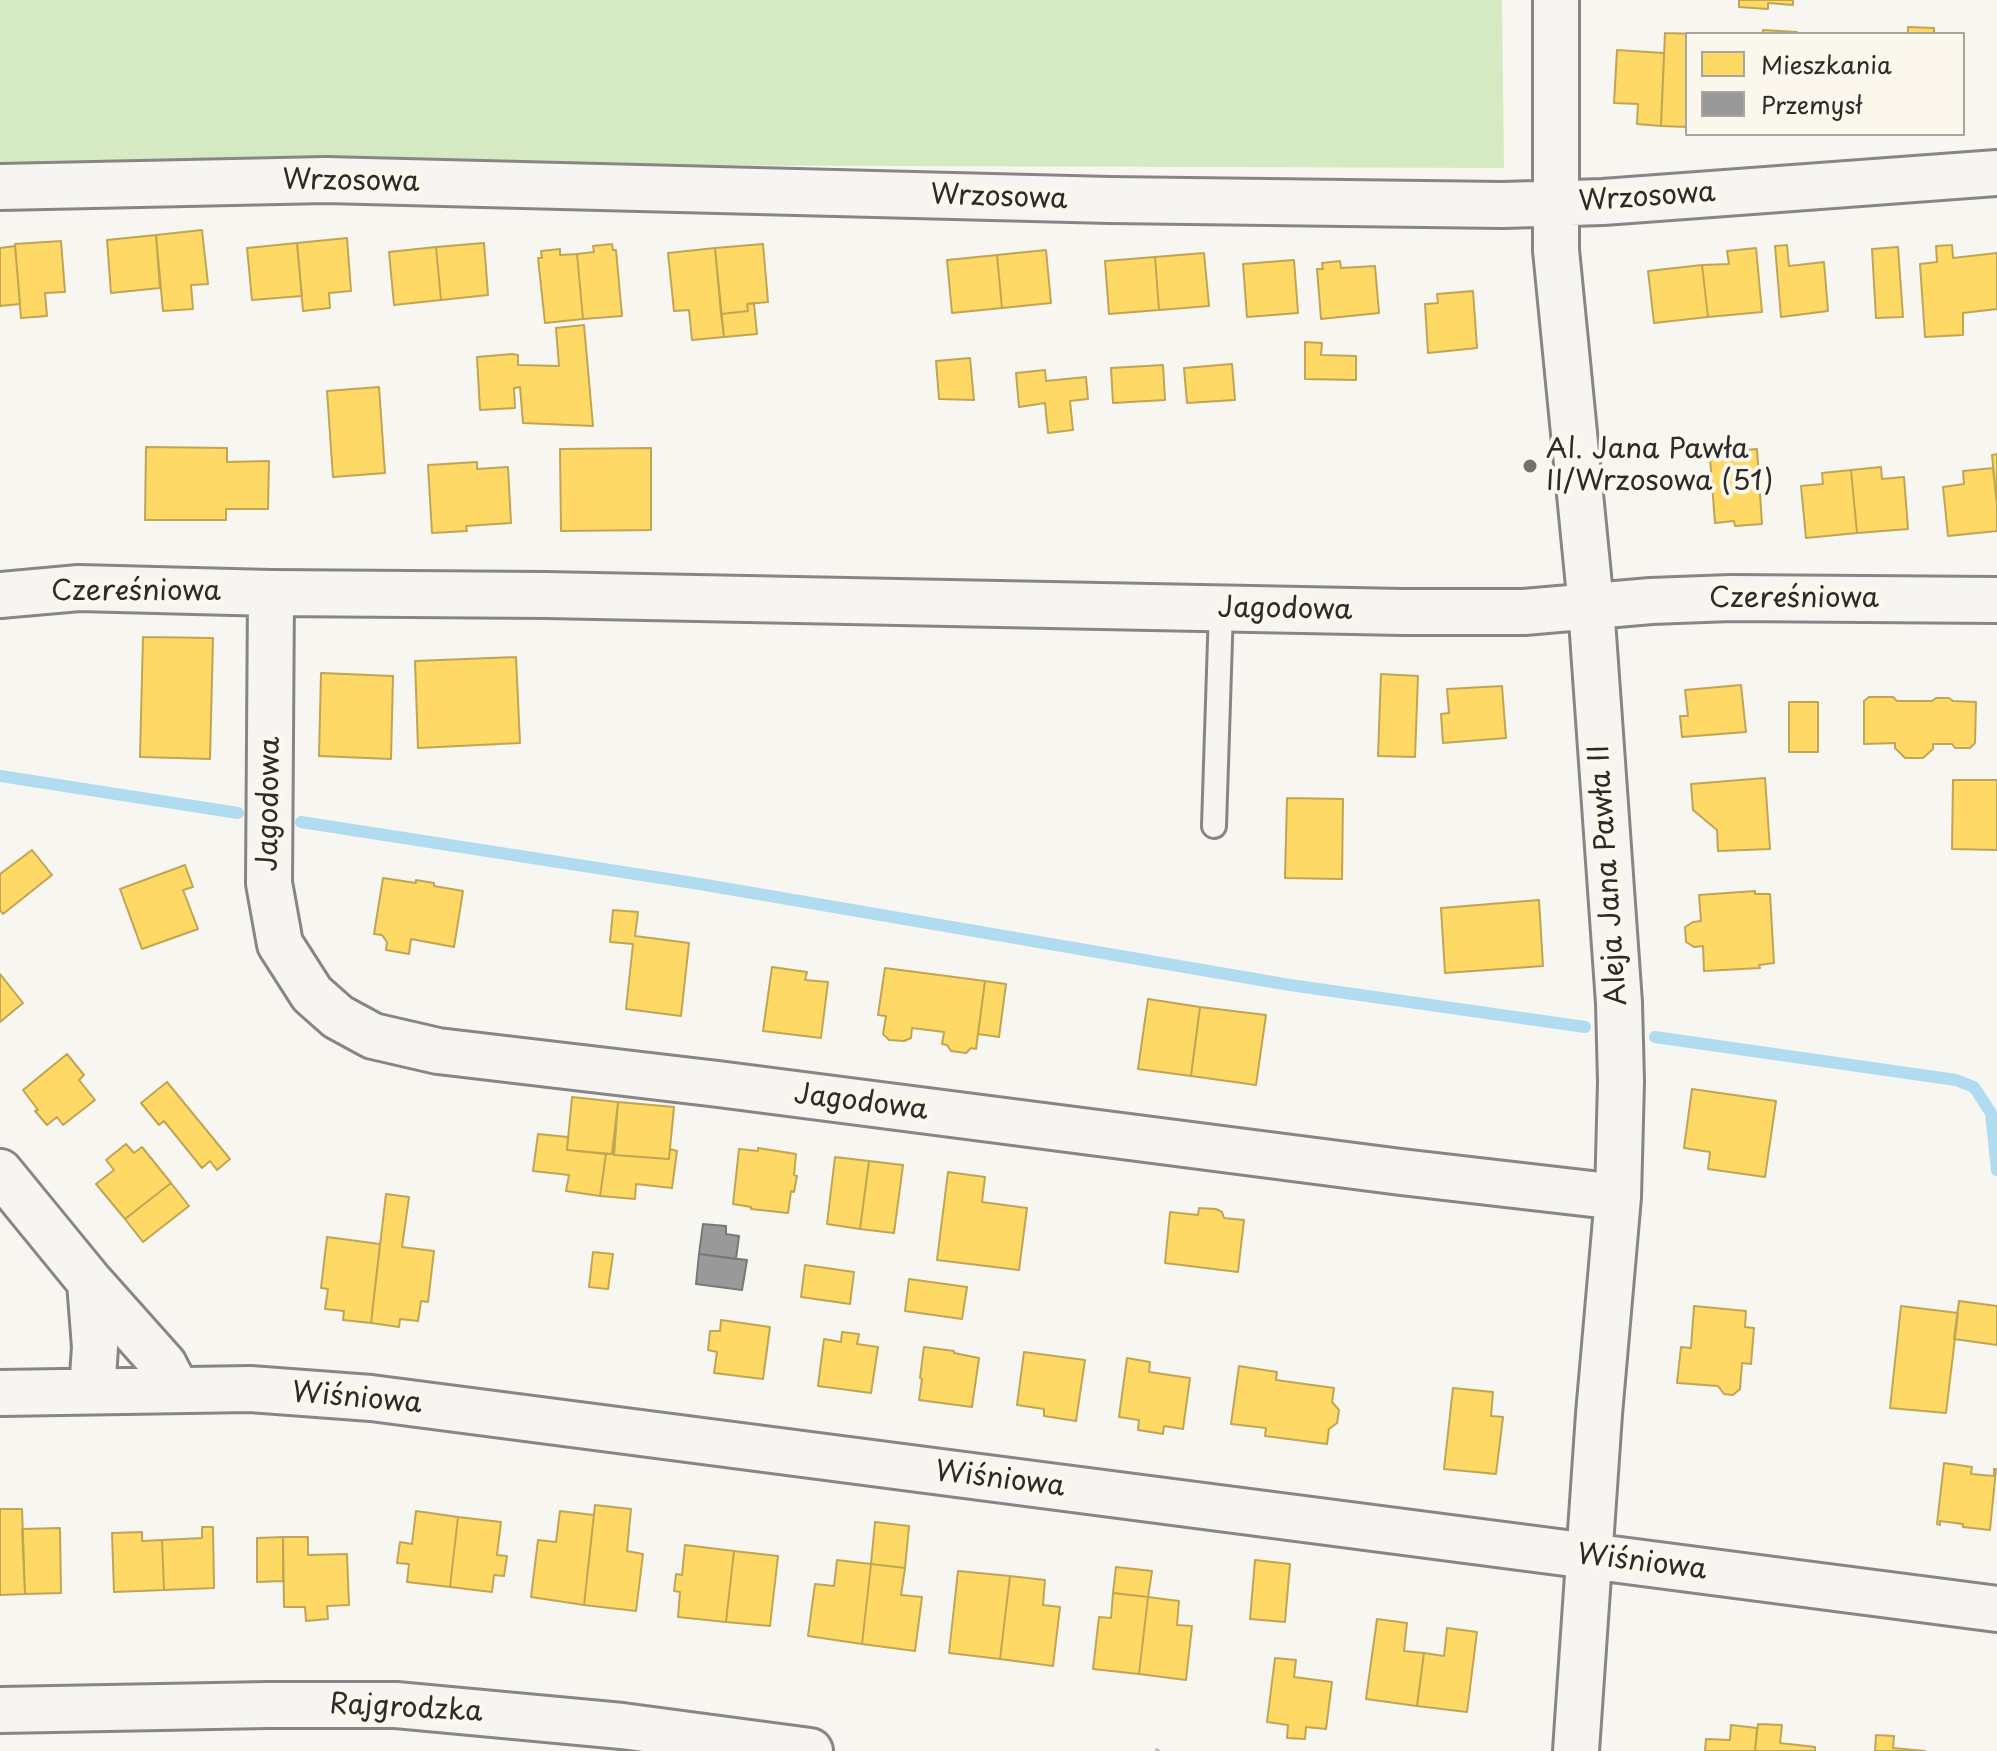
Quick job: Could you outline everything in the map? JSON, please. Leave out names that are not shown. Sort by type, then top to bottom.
[{"type":"street","name":"Aleja Jana Pawła II","points":[[1556,0],[1556,250],[1591,606],[1619,1003],[1621,1082],[1618,1197],[1599,1414],[1576,1751]]},
{"type":"street","name":"Wrzosowa","points":[[0,187],[326,180],[1110,200],[1487,205],[1603,202],[1997,173]]},
{"type":"street","name":"Czereśniowa","points":[[0,595],[79,588],[271,593]]},
{"type":"street","name":"Jagodowa","points":[[1591,606],[1524,612],[271,593],[269,883],[280,944],[312,994],[338,1017],[373,1036],[438,1051],[1618,1197]]},
{"type":"street","name":"Czereśniowa","points":[[1591,606],[1731,598],[1997,600]]},
{"type":"street","points":[[0,1172],[90,1282],[164,1365],[177,1390]]},
{"type":"street","points":[[90,1282],[95,1347],[92,1391]]},
{"type":"street","name":"Wiśniowa","points":[[0,1393],[250,1389],[371,1398],[1997,1609]]},
{"type":"street","name":"Rajgrodzka","points":[[0,1710],[396,1705],[622,1726],[810,1751]]},
{"type":"lane","points":[[1214,826],[1221,609]]},
{"type":"green space","points":[[0,0],[1502,0],[1504,168],[0,163]]},
{"type":"building: Mieszkania","points":[[1739,0],[1793,0],[1793,5],[1768,3],[1768,9],[1739,7]]},
{"type":"building: Mieszkania","points":[[1908,27],[1934,28],[1934,32],[1908,32]]},
{"type":"building: Mieszkania","points":[[1665,33],[1685,34],[1685,127],[1661,126]]},
{"type":"building: Mieszkania","points":[[1617,50],[1664,53],[1661,126],[1637,124],[1638,104],[1614,103]]},
{"type":"building: Mieszkania","points":[[202,230],[208,284],[191,285],[193,309],[163,311],[156,235]]},
{"type":"building: Mieszkania","points":[[156,235],[160,288],[111,293],[107,240]]},
{"type":"building: Mieszkania","points":[[347,238],[351,291],[329,293],[330,308],[303,311],[297,243]]},
{"type":"building: Mieszkania","points":[[61,241],[65,292],[45,293],[47,316],[21,318],[15,244]]},
{"type":"building: Mieszkania","points":[[297,243],[302,296],[252,300],[247,248]]},
{"type":"building: Mieszkania","points":[[484,243],[488,295],[441,300],[436,247]]},
{"type":"building: Mieszkania","points":[[612,244],[613,250],[616,250],[622,316],[583,319],[577,254],[594,252],[593,246]]},
{"type":"building: Mieszkania","points":[[763,244],[768,302],[747,304],[748,311],[721,314],[715,248]]},
{"type":"building: Mieszkania","points":[[1787,245],[1789,266],[1824,262],[1828,311],[1781,317],[1775,246]]},
{"type":"building: Mieszkania","points":[[1952,245],[1953,258],[1997,253],[1997,309],[1963,313],[1963,335],[1925,337],[1920,264],[1937,262],[1936,246]]},
{"type":"building: Mieszkania","points":[[15,246],[20,304],[0,306],[0,248]]},
{"type":"building: Mieszkania","points":[[436,247],[441,300],[394,305],[389,252]]},
{"type":"building: Mieszkania","points":[[1898,247],[1903,317],[1876,318],[1872,249]]},
{"type":"building: Mieszkania","points":[[715,248],[724,337],[692,340],[689,310],[674,311],[668,253]]},
{"type":"building: Mieszkania","points":[[1756,248],[1762,312],[1708,317],[1702,265],[1729,264],[1727,251]]},
{"type":"building: Mieszkania","points":[[560,249],[560,255],[577,254],[583,319],[545,323],[538,258],[542,258],[541,251]]},
{"type":"building: Mieszkania","points":[[1046,250],[1051,303],[1002,308],[997,255]]},
{"type":"building: Mieszkania","points":[[1204,253],[1209,306],[1159,310],[1155,257]]},
{"type":"building: Mieszkania","points":[[997,255],[1002,308],[952,313],[947,260]]},
{"type":"building: Mieszkania","points":[[1155,257],[1159,310],[1109,314],[1105,261]]},
{"type":"building: Mieszkania","points":[[1294,260],[1298,313],[1247,317],[1243,264]]},
{"type":"building: Mieszkania","points":[[1340,261],[1341,268],[1375,266],[1379,313],[1321,319],[1317,269],[1323,269],[1322,263]]},
{"type":"building: Mieszkania","points":[[1702,265],[1708,317],[1654,323],[1648,271]]},
{"type":"building: Mieszkania","points":[[1473,291],[1477,348],[1428,353],[1425,304],[1438,303],[1437,294]]},
{"type":"building: Mieszkania","points":[[754,303],[757,334],[724,337],[721,314],[748,311],[747,304]]},
{"type":"building: Mieszkania","points":[[584,325],[593,426],[523,423],[520,387],[514,388],[515,408],[480,410],[477,357],[512,354],[518,355],[518,365],[559,366],[556,328]]},
{"type":"building: Mieszkania","points":[[1305,342],[1322,343],[1321,355],[1356,356],[1356,380],[1305,379]]},
{"type":"building: Mieszkania","points":[[970,358],[974,400],[939,399],[936,361]]},
{"type":"building: Mieszkania","points":[[1232,364],[1235,400],[1187,403],[1184,368]]},
{"type":"building: Mieszkania","points":[[1163,365],[1165,400],[1113,403],[1111,368]]},
{"type":"building: Mieszkania","points":[[1045,370],[1046,381],[1086,377],[1088,399],[1070,401],[1073,430],[1048,433],[1045,403],[1019,407],[1016,373]]},
{"type":"building: Mieszkania","points":[[379,387],[385,473],[333,477],[327,391]]},
{"type":"building: Mieszkania","points":[[1731,443],[1731,451],[1757,449],[1762,524],[1735,526],[1734,521],[1715,523],[1709,445]]},
{"type":"building: Mieszkania","points":[[146,447],[227,448],[227,462],[269,461],[268,509],[226,509],[226,520],[145,520]]},
{"type":"building: Mieszkania","points":[[651,448],[651,530],[561,531],[560,449]]},
{"type":"building: Mieszkania","points":[[1997,454],[1997,506],[1992,455]]},
{"type":"building: Mieszkania","points":[[477,462],[477,469],[508,467],[511,523],[466,526],[467,531],[432,533],[428,465]]},
{"type":"building: Mieszkania","points":[[1881,467],[1882,479],[1904,477],[1908,529],[1857,533],[1851,470]]},
{"type":"building: Mieszkania","points":[[1993,468],[1997,531],[1948,536],[1943,487],[1964,484],[1963,471]]},
{"type":"building: Mieszkania","points":[[1851,470],[1857,533],[1806,538],[1801,486],[1823,484],[1822,473]]},
{"type":"building: Mieszkania","points":[[143,637],[213,638],[210,759],[140,757]]},
{"type":"building: Mieszkania","points":[[516,657],[520,743],[418,748],[415,661]]},
{"type":"building: Mieszkania","points":[[321,673],[393,676],[391,759],[319,756]]},
{"type":"building: Mieszkania","points":[[1381,674],[1418,676],[1415,757],[1378,756]]},
{"type":"building: Mieszkania","points":[[1741,685],[1746,732],[1682,737],[1680,716],[1688,716],[1685,690]]},
{"type":"building: Mieszkania","points":[[1502,686],[1506,738],[1443,743],[1441,714],[1449,713],[1447,689]]},
{"type":"building: Mieszkania","points":[[1869,697],[1893,697],[1897,701],[1949,698],[1976,702],[1975,743],[1970,748],[1933,744],[1933,749],[1923,758],[1905,758],[1895,748],[1895,743],[1864,744],[1864,701]]},
{"type":"building: Mieszkania","points":[[1789,702],[1818,702],[1818,752],[1789,752]]},
{"type":"building: Mieszkania","points":[[1765,778],[1770,849],[1718,851],[1717,830],[1693,810],[1691,784]]},
{"type":"building: Mieszkania","points":[[1953,780],[1997,780],[1997,850],[1952,849]]},
{"type":"building: Mieszkania","points":[[1287,798],[1343,799],[1342,879],[1285,878]]},
{"type":"building: Mieszkania","points":[[32,850],[52,875],[3,914],[0,910],[0,874]]},
{"type":"building: Mieszkania","points":[[185,865],[193,887],[183,890],[198,929],[142,949],[120,889]]},
{"type":"building: Mieszkania","points":[[383,878],[416,883],[416,880],[463,891],[454,947],[411,939],[409,954],[386,950],[387,942],[382,935],[374,934]]},
{"type":"building: Mieszkania","points":[[1755,891],[1755,894],[1770,894],[1774,963],[1759,965],[1760,968],[1704,971],[1703,946],[1694,947],[1686,942],[1685,927],[1701,921],[1699,895]]},
{"type":"building: Mieszkania","points":[[1539,900],[1543,966],[1445,973],[1441,908]]},
{"type":"building: Mieszkania","points":[[613,910],[638,912],[635,936],[689,943],[681,1016],[626,1009],[633,944],[610,942]]},
{"type":"building: Mieszkania","points":[[772,967],[807,972],[805,980],[828,982],[821,1038],[763,1031]]},
{"type":"building: Mieszkania","points":[[885,968],[985,981],[976,1049],[971,1048],[966,1053],[951,1051],[942,1044],[944,1032],[912,1028],[911,1038],[889,1040],[883,1034],[886,1016],[878,1015]]},
{"type":"building: Mieszkania","points":[[0,974],[23,1003],[0,1022]]},
{"type":"building: Mieszkania","points":[[985,981],[1006,984],[999,1037],[978,1034]]},
{"type":"building: Mieszkania","points":[[1148,999],[1200,1007],[1191,1076],[1138,1069]]},
{"type":"building: Mieszkania","points":[[1200,1007],[1266,1015],[1256,1085],[1191,1076]]},
{"type":"building: Mieszkania","points":[[67,1054],[84,1075],[79,1080],[95,1100],[63,1125],[57,1117],[47,1125],[23,1090]]},
{"type":"building: Mieszkania","points":[[167,1082],[230,1159],[217,1170],[210,1161],[202,1168],[164,1121],[159,1125],[141,1103]]},
{"type":"building: Mieszkania","points":[[1692,1089],[1776,1101],[1765,1177],[1708,1169],[1710,1152],[1684,1148]]},
{"type":"building: Mieszkania","points":[[572,1097],[618,1102],[612,1154],[567,1150]]},
{"type":"building: Mieszkania","points":[[618,1102],[674,1107],[669,1159],[614,1155]]},
{"type":"building: Mieszkania","points":[[615,1130],[614,1155],[669,1159],[670,1149],[677,1151],[672,1188],[636,1184],[635,1199],[600,1196],[606,1154],[612,1154]]},
{"type":"building: Mieszkania","points":[[538,1134],[568,1137],[567,1150],[606,1154],[600,1196],[566,1191],[569,1175],[533,1171]]},
{"type":"building: Mieszkania","points":[[126,1144],[134,1153],[142,1147],[171,1183],[125,1219],[96,1184],[114,1170],[106,1160]]},
{"type":"building: Mieszkania","points":[[758,1148],[796,1154],[794,1175],[797,1176],[788,1213],[733,1204],[739,1149],[758,1151]]},
{"type":"building: Mieszkania","points":[[835,1157],[869,1161],[860,1229],[827,1224]]},
{"type":"building: Mieszkania","points":[[869,1161],[903,1165],[894,1233],[860,1229]]},
{"type":"building: Mieszkania","points":[[948,1172],[985,1177],[982,1202],[1027,1208],[1019,1270],[937,1260]]},
{"type":"building: Mieszkania","points":[[171,1183],[189,1206],[143,1242],[125,1219]]},
{"type":"building: Mieszkania","points":[[386,1194],[409,1197],[402,1247],[434,1251],[428,1302],[421,1301],[418,1321],[400,1319],[399,1327],[371,1323]]},
{"type":"building: Mieszkania","points":[[1199,1208],[1216,1209],[1222,1212],[1224,1218],[1244,1220],[1238,1272],[1165,1263],[1170,1212],[1198,1215]]},
{"type":"building: Mieszkania","points":[[327,1237],[380,1244],[371,1323],[343,1320],[344,1311],[325,1309],[328,1289],[321,1288]]},
{"type":"building: Mieszkania","points":[[593,1252],[613,1254],[608,1289],[589,1287]]},
{"type":"building: Mieszkania","points":[[805,1265],[854,1272],[850,1304],[801,1297]]},
{"type":"building: Mieszkania","points":[[909,1279],[967,1287],[962,1319],[905,1311]]},
{"type":"building: Mieszkania","points":[[1959,1301],[1997,1306],[1997,1345],[1954,1339]]},
{"type":"building: Mieszkania","points":[[1694,1306],[1746,1311],[1745,1327],[1754,1328],[1751,1364],[1742,1363],[1740,1389],[1733,1395],[1724,1394],[1718,1386],[1677,1383],[1681,1347],[1691,1348]]},
{"type":"building: Mieszkania","points":[[1901,1306],[1958,1313],[1946,1413],[1890,1408]]},
{"type":"building: Mieszkania","points":[[721,1320],[770,1327],[763,1379],[714,1373],[717,1352],[708,1350],[710,1331],[720,1331]]},
{"type":"building: Mieszkania","points":[[842,1332],[859,1334],[857,1344],[878,1347],[871,1393],[818,1386],[824,1339],[841,1342]]},
{"type":"building: Mieszkania","points":[[924,1347],[979,1358],[972,1407],[919,1400]]},
{"type":"building: Mieszkania","points":[[1024,1352],[1085,1360],[1076,1421],[1044,1416],[1044,1409],[1017,1405]]},
{"type":"building: Mieszkania","points":[[1127,1358],[1150,1362],[1149,1372],[1190,1378],[1183,1429],[1164,1426],[1163,1434],[1138,1430],[1139,1420],[1119,1417]]},
{"type":"building: Mieszkania","points":[[1239,1366],[1277,1372],[1276,1380],[1334,1388],[1332,1402],[1339,1410],[1337,1423],[1329,1429],[1327,1444],[1265,1436],[1266,1428],[1231,1424]]},
{"type":"building: Mieszkania","points":[[1453,1388],[1493,1392],[1491,1416],[1503,1417],[1496,1474],[1444,1469]]},
{"type":"building: Mieszkania","points":[[1944,1463],[1972,1467],[1971,1474],[1994,1476],[1996,1469],[1990,1530],[1940,1521],[1940,1525],[1937,1524]]},
{"type":"building: Mieszkania","points":[[595,1505],[631,1509],[627,1551],[643,1554],[636,1611],[584,1605]]},
{"type":"building: Mieszkania","points":[[0,1509],[22,1509],[25,1594],[0,1595]]},
{"type":"building: Mieszkania","points":[[416,1511],[458,1517],[450,1587],[407,1582],[409,1564],[397,1563],[400,1542],[412,1544]]},
{"type":"building: Mieszkania","points":[[560,1511],[594,1515],[584,1605],[531,1597],[538,1540],[556,1542]]},
{"type":"building: Mieszkania","points":[[458,1517],[501,1522],[497,1555],[507,1556],[504,1576],[494,1575],[492,1592],[450,1587]]},
{"type":"building: Mieszkania","points":[[875,1522],[909,1526],[905,1568],[871,1564]]},
{"type":"building: Mieszkania","points":[[202,1527],[213,1527],[214,1588],[164,1590],[162,1540],[202,1538]]},
{"type":"building: Mieszkania","points":[[60,1528],[61,1593],[25,1594],[22,1529]]},
{"type":"building: Mieszkania","points":[[142,1532],[142,1541],[162,1540],[164,1590],[114,1592],[112,1533]]},
{"type":"building: Mieszkania","points":[[283,1537],[308,1537],[308,1555],[347,1554],[349,1605],[327,1606],[328,1619],[306,1621],[305,1607],[284,1607]]},
{"type":"building: Mieszkania","points":[[283,1537],[283,1581],[257,1582],[257,1538]]},
{"type":"building: Mieszkania","points":[[685,1545],[734,1551],[726,1622],[678,1617],[680,1592],[674,1591],[676,1574],[682,1575]]},
{"type":"building: Mieszkania","points":[[734,1551],[778,1556],[770,1626],[726,1622]]},
{"type":"building: Mieszkania","points":[[837,1560],[871,1564],[862,1644],[808,1636],[815,1584],[834,1586]]},
{"type":"building: Mieszkania","points":[[1255,1560],[1290,1564],[1285,1622],[1250,1619]]},
{"type":"building: Mieszkania","points":[[871,1564],[905,1568],[901,1595],[922,1597],[915,1651],[862,1644]]},
{"type":"building: Mieszkania","points":[[1116,1567],[1152,1571],[1148,1597],[1113,1593]]},
{"type":"building: Mieszkania","points":[[958,1571],[1010,1576],[1000,1659],[949,1653]]},
{"type":"building: Mieszkania","points":[[1010,1576],[1045,1580],[1043,1605],[1060,1607],[1053,1666],[1000,1659]]},
{"type":"building: Mieszkania","points":[[1113,1593],[1148,1597],[1139,1674],[1093,1669],[1099,1617],[1111,1618]]},
{"type":"building: Mieszkania","points":[[1148,1597],[1179,1601],[1177,1625],[1192,1626],[1186,1680],[1139,1674]]},
{"type":"building: Mieszkania","points":[[1377,1619],[1407,1623],[1404,1651],[1424,1653],[1417,1706],[1366,1699]]},
{"type":"building: Mieszkania","points":[[1447,1628],[1477,1632],[1467,1712],[1417,1706],[1424,1653],[1444,1656]]},
{"type":"building: Mieszkania","points":[[1275,1658],[1296,1660],[1294,1677],[1332,1682],[1326,1729],[1306,1727],[1305,1739],[1287,1738],[1288,1725],[1267,1722]]},
{"type":"building: Mieszkania","points":[[1758,1724],[1782,1725],[1780,1743],[1815,1747],[1815,1751],[1755,1751]]},
{"type":"building: Mieszkania","points":[[1731,1725],[1757,1728],[1755,1751],[1705,1751],[1706,1739],[1730,1740]]},
{"type":"building: Mieszkania","points":[[1876,1735],[1894,1736],[1893,1748],[1925,1751],[1875,1751]]},
{"type":"building: Przemysł","points":[[703,1224],[726,1226],[726,1234],[739,1236],[736,1259],[699,1254]]},
{"type":"building: Przemysł","points":[[699,1254],[747,1260],[742,1290],[696,1284]]},
{"type":"waterway","points":[[0,776],[238,813]]},
{"type":"waterway","points":[[301,822],[700,884],[1290,985],[1585,1027]]},
{"type":"waterway","points":[[1655,1037],[1956,1080],[1974,1087],[1991,1113],[1997,1170]]},
{"type":"place","name":"Al. Jana Pawła II/Wrzosowa (51)","points":[[1530,466]]}]
